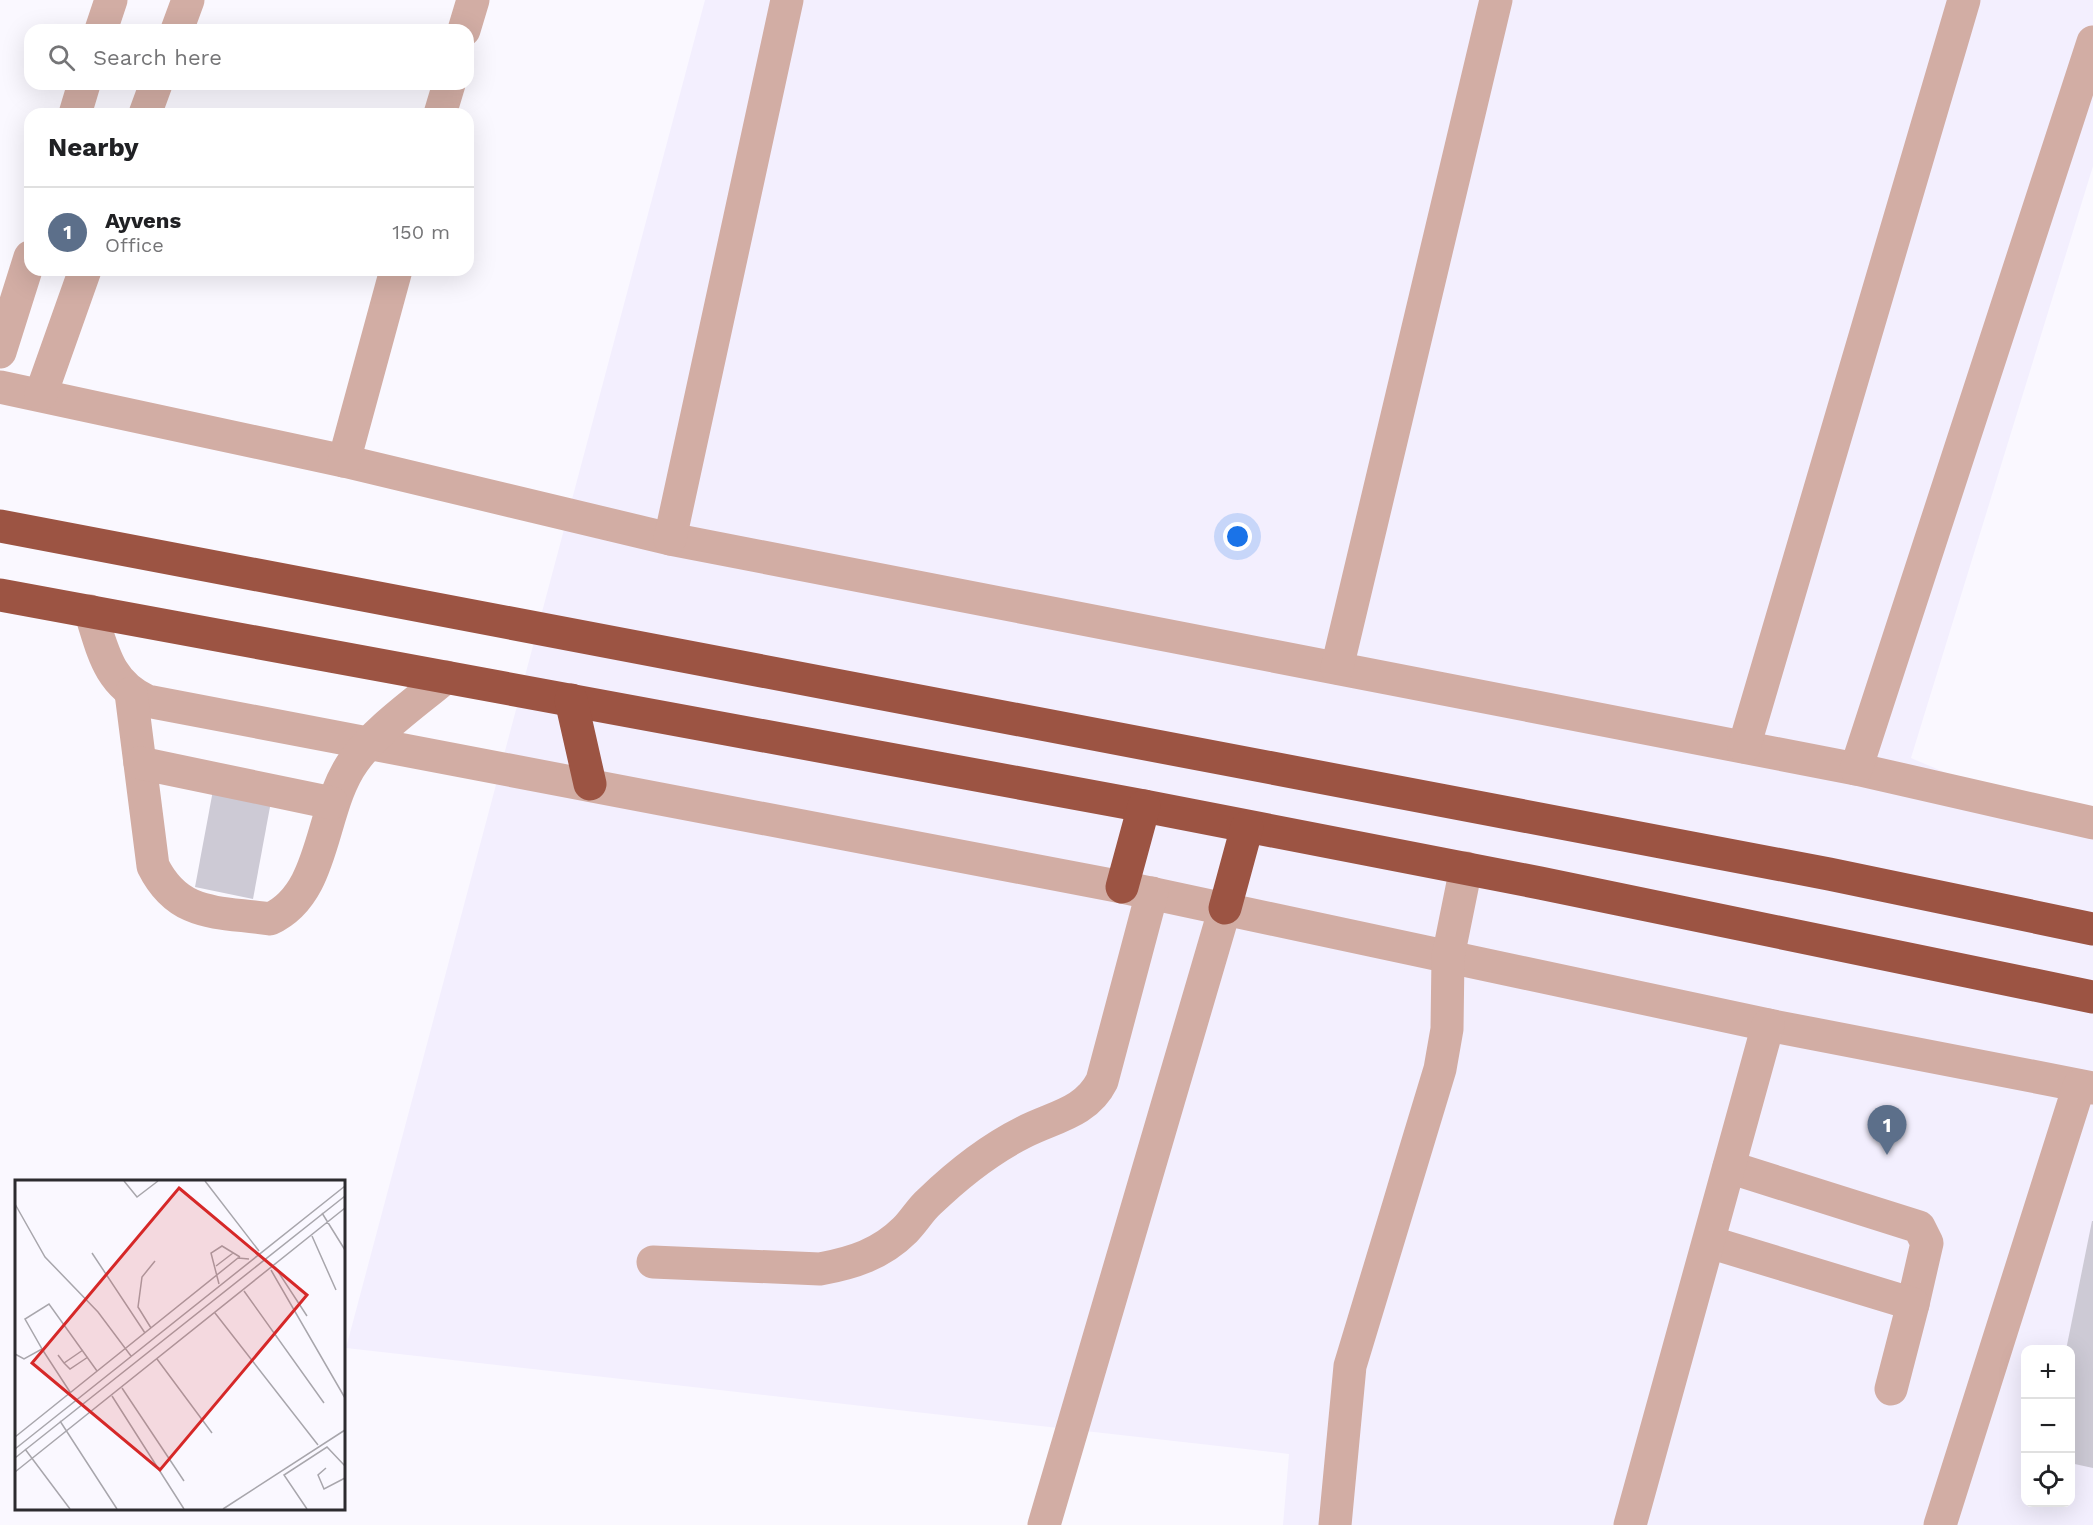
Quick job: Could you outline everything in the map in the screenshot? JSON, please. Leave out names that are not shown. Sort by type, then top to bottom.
[{"type":"highway","points":[[0,526],[1829,874],[2093,929]]},
{"type":"highway","points":[[0,596],[1143,806],[1466,868],[2093,997]]},
{"type":"highway","points":[[571,700],[590,784]]},
{"type":"highway","points":[[1137,890],[1143,806]]},
{"type":"highway","points":[[1226,909],[1247,827]]},
{"type":"street","points":[[103,24],[111,0]]},
{"type":"street","points":[[179,24],[188,0]]},
{"type":"street","points":[[466,24],[473,0]]},
{"type":"street","points":[[670,539],[787,0]]},
{"type":"street","points":[[1337,668],[1496,0]]},
{"type":"street","points":[[1744,747],[1964,0]]},
{"type":"street","points":[[1856,769],[2093,42]]},
{"type":"street","points":[[77,108],[82,90]]},
{"type":"street","points":[[147,108],[154,90]]},
{"type":"street","points":[[442,108],[447,90]]},
{"type":"street","points":[[0,352],[24,276]]},
{"type":"street","points":[[40,394],[83,276]]},
{"type":"street","points":[[344,461],[394,276]]},
{"type":"street","points":[[0,387],[344,461],[670,539],[1856,769],[2093,823]]},
{"type":"street","points":[[90,611],[112,673],[131,693],[147,700],[1137,890],[1768,1025],[2086,1087],[1940,1525]]},
{"type":"street","points":[[131,693],[153,866],[172,896],[191,907],[270,919],[283,913],[295,903],[305,889],[332,803],[342,779],[370,743],[446,677]]},
{"type":"street","points":[[140,764],[332,803]]},
{"type":"street","points":[[1335,1525],[1350,1366],[1440,1069],[1447,1029],[1448,957],[1466,868]]},
{"type":"street","points":[[653,1262],[820,1269],[846,1265],[870,1256],[890,1244],[907,1228],[922,1208],[984,1155],[1024,1131],[1079,1108],[1089,1100],[1102,1081],[1137,890]]},
{"type":"street","points":[[1044,1525],[1226,909]]},
{"type":"street","points":[[1630,1525],[1768,1025]]},
{"type":"street","points":[[1729,1167],[1919,1227],[1927,1243],[1891,1389]]},
{"type":"street","points":[[1709,1242],[1913,1304]]},
{"type":"shaded area","points":[[705,0],[2093,0],[2093,166],[1911,758],[2093,835],[2093,1525],[1283,1525],[1289,1454],[346,1348]]},
{"type":"building","points":[[214,785],[272,796],[253,899],[195,887]]},
{"type":"building","points":[[2093,1221],[2093,1468],[2075,1464],[2075,1345],[2067,1345]]},
{"type":"place","name":"Ayvens","points":[[1887,1155]]}]
